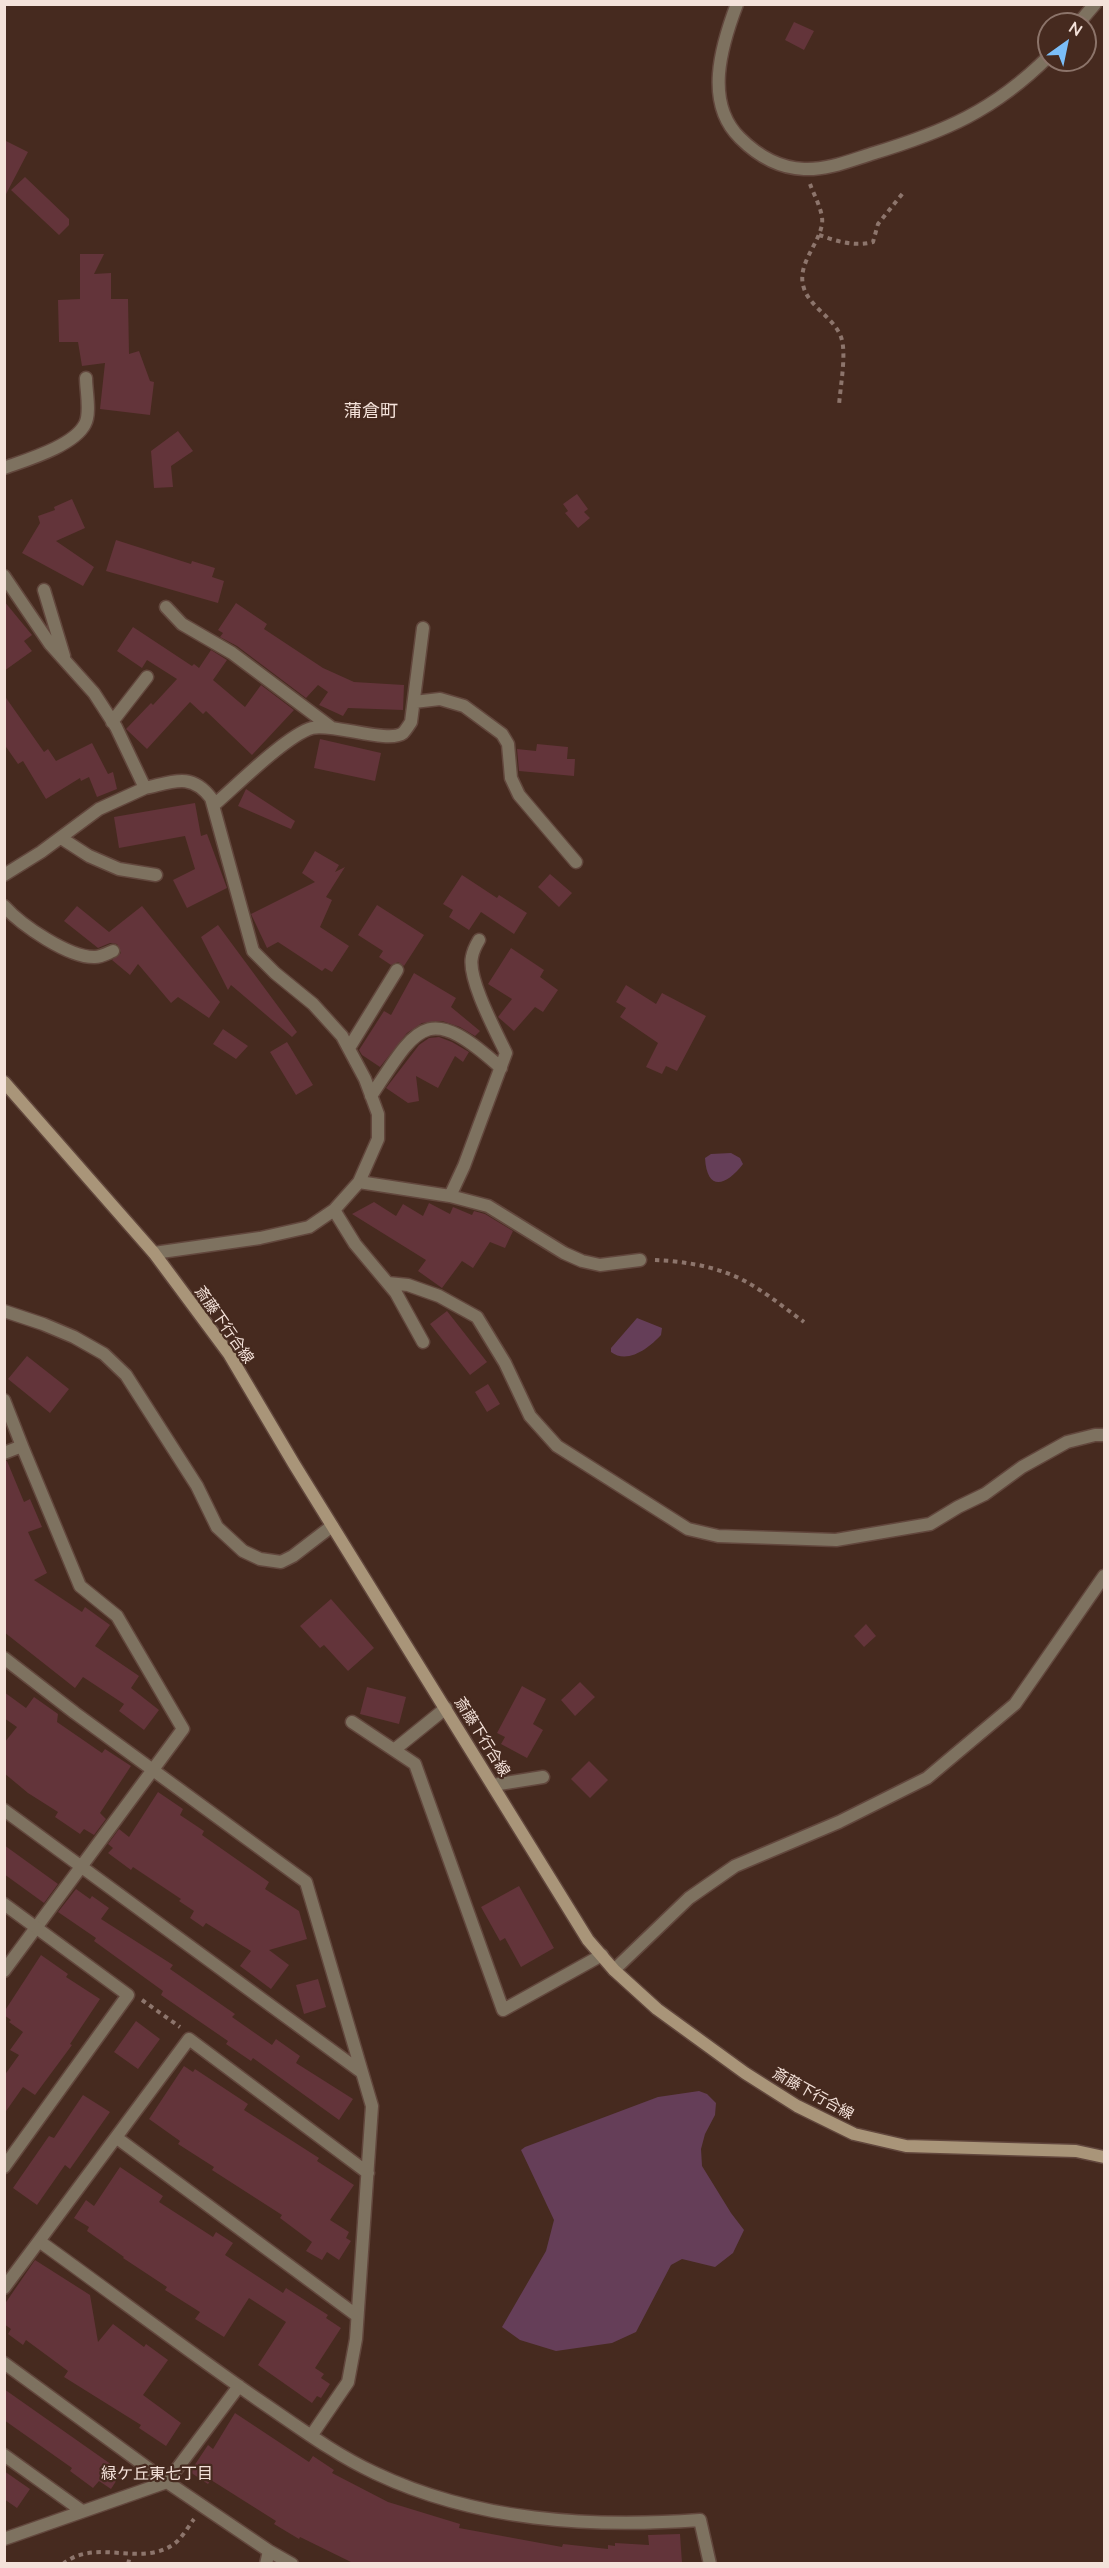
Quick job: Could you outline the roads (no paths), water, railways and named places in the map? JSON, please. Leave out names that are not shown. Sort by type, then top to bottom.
[{"type":"main road","name":"斎藤下行合線","points":[[4,1082],[154,1252],[229,1354],[332,1526],[588,1940],[614,1970],[657,2009],[745,2073],[797,2106],[854,2134],[906,2146],[1076,2151],[1104,2157]]},
{"type":"street","points":[[737,4],[718,76],[723,111],[735,134],[763,157],[791,168],[830,166],[943,129],[989,106],[1037,68]]},
{"type":"street","points":[[4,468],[61,445],[78,435],[86,423],[86,378]]},
{"type":"street","points":[[4,576],[50,644],[94,693],[112,722],[145,788]]},
{"type":"street","points":[[44,590],[65,660]]},
{"type":"street","points":[[166,607],[182,624],[232,653],[333,729]]},
{"type":"street","points":[[214,805],[299,734],[312,729],[333,729],[384,736],[404,732],[411,722],[423,628]]},
{"type":"street","points":[[112,722],[147,677]]},
{"type":"street","points":[[414,702],[440,699],[464,706],[502,734],[508,744],[511,778],[519,795],[576,862]]},
{"type":"street","points":[[4,875],[61,838],[99,809],[145,788],[182,780],[192,781],[203,788],[214,805],[253,951],[312,1004],[342,1036],[371,1096],[378,1114],[378,1139],[358,1182],[334,1210],[309,1227],[260,1238],[154,1252]]},
{"type":"street","points":[[61,838],[119,869],[156,875]]},
{"type":"street","points":[[4,906],[15,918],[52,942],[72,951],[97,957],[113,951]]},
{"type":"street","points":[[450,1196],[506,1053],[489,1019],[471,970],[472,957],[479,939]]},
{"type":"street","points":[[349,1048],[397,970]]},
{"type":"street","points":[[371,1096],[404,1046],[416,1034],[430,1029],[449,1030],[473,1043],[501,1068]]},
{"type":"street","points":[[358,1182],[450,1196],[488,1206],[564,1253],[582,1261],[600,1265],[640,1260]]},
{"type":"street","points":[[334,1210],[355,1244],[396,1293],[423,1342]]},
{"type":"street","points":[[388,1283],[408,1285],[439,1296],[477,1317],[505,1363],[530,1416],[557,1446],[688,1529],[718,1536],[836,1540],[930,1524],[985,1494],[1022,1467],[1067,1442],[1104,1435]]},
{"type":"street","points":[[4,1311],[74,1337],[104,1354],[126,1375],[197,1486],[217,1527],[243,1551],[260,1559],[280,1562],[293,1556],[332,1526]]},
{"type":"street","points":[[4,1400],[80,1586],[117,1616],[183,1729],[84,1866],[4,1971]]},
{"type":"street","points":[[4,1453],[22,1446]]},
{"type":"street","points":[[614,1970],[689,1898],[735,1866],[839,1822],[927,1778],[1015,1704],[1104,1576]]},
{"type":"street","points":[[4,1658],[153,1771],[306,1882],[372,2106],[356,2339],[348,2382],[311,2436]]},
{"type":"street","points":[[394,1750],[446,1708]]},
{"type":"street","points":[[352,1722],[415,1764],[503,2010],[602,1955]]},
{"type":"street","points":[[494,1785],[543,1777]]},
{"type":"street","points":[[4,1810],[84,1866],[360,2070]]},
{"type":"street","points":[[4,1904],[128,1995],[4,2167]]},
{"type":"street","points":[[4,2288],[117,2139],[189,2039],[368,2173]]},
{"type":"street","points":[[117,2139],[356,2315]]},
{"type":"street","points":[[39,2241],[311,2436],[375,2474],[408,2487],[478,2507],[556,2521],[648,2524],[700,2520],[710,2564]]},
{"type":"street","points":[[4,2363],[203,2506],[268,2558],[292,2564]]},
{"type":"street","points":[[4,2539],[167,2482],[239,2386]]},
{"type":"street","points":[[4,2455],[82,2511]]},
{"type":"district","name":"蒲倉町","points":[[371,412]]},
{"type":"district","name":"緑ケ丘東七丁目","points":[[157,2474]]}]
